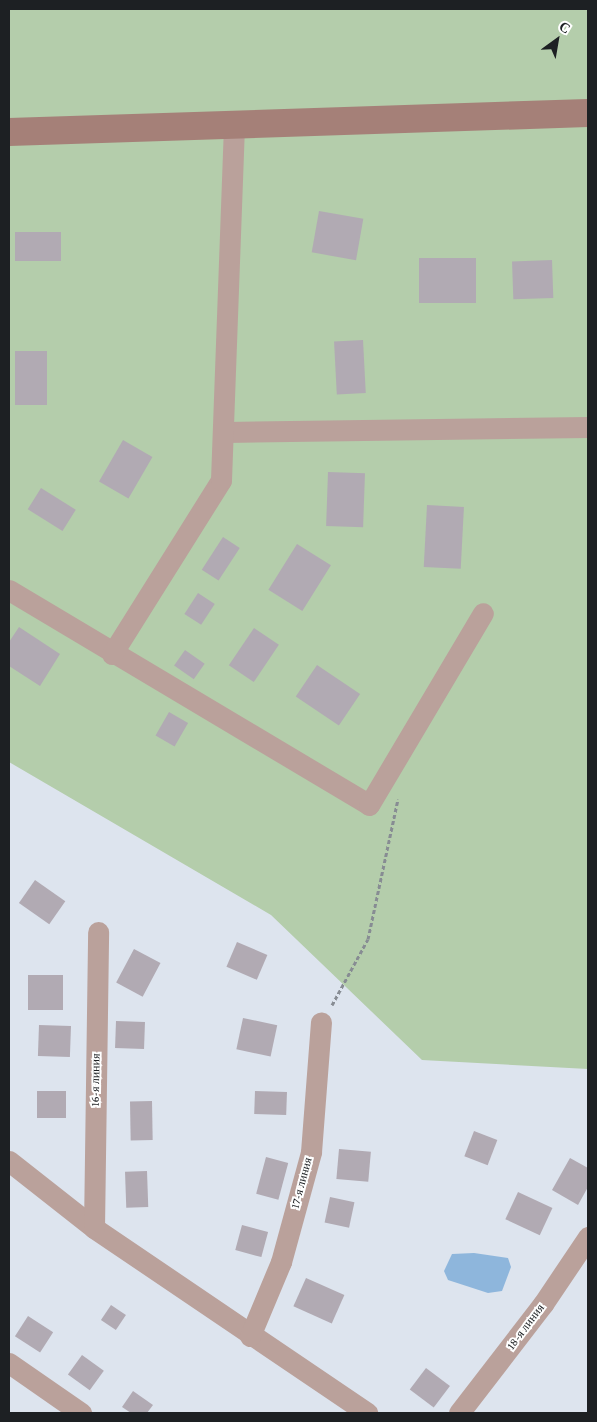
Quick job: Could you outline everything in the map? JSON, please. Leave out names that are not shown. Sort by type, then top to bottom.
[{"type":"street","points":[[9,132],[588,113]]},
{"type":"street","points":[[112,654],[221,480],[226,432],[234,124]]},
{"type":"street","points":[[226,432],[588,427]]},
{"type":"street","points":[[9,590],[112,654],[369,805],[483,613]]},
{"type":"street","name":"16-я линия","points":[[94,1228],[98,932]]},
{"type":"street","name":"17-я линия","points":[[250,1336],[281,1262],[311,1152],[321,1022]]},
{"type":"street","points":[[9,1161],[94,1228],[250,1336],[367,1413]]},
{"type":"street","name":"18-я линия","points":[[459,1413],[543,1304],[588,1237]]},
{"type":"street","points":[[9,1363],[81,1413]]},
{"type":"path","points":[[321,1022],[368,940],[400,804],[390,771]]},
{"type":"green space","points":[[9,9],[588,9],[588,1069],[422,1060],[271,915],[9,762]]},
{"type":"water","points":[[474,1253],[508,1258],[511,1267],[502,1291],[488,1293],[448,1280],[444,1271],[452,1254]]},
{"type":"building","points":[[319,211],[363,219],[356,260],[312,252]]},
{"type":"building","points":[[15,232],[61,232],[61,261],[15,261]]},
{"type":"building","points":[[419,258],[476,258],[476,303],[419,303]]},
{"type":"building","points":[[552,260],[553,298],[513,299],[512,261]]},
{"type":"building","points":[[363,340],[366,393],[337,394],[334,342]]},
{"type":"building","points":[[15,351],[47,351],[47,405],[15,405]]},
{"type":"building","points":[[123,440],[152,457],[128,499],[99,482]]},
{"type":"building","points":[[328,472],[365,473],[363,527],[326,526]]},
{"type":"building","points":[[41,488],[76,510],[63,531],[28,509]]},
{"type":"building","points":[[427,505],[464,507],[461,569],[424,567]]},
{"type":"building","points":[[223,537],[240,548],[219,581],[202,570]]},
{"type":"building","points":[[297,544],[331,565],[302,611],[268,590]]},
{"type":"building","points":[[198,593],[215,604],[201,625],[184,614]]},
{"type":"building","points":[[19,627],[60,654],[40,686],[9,666],[9,642]]},
{"type":"building","points":[[254,628],[279,645],[254,682],[229,665]]},
{"type":"building","points":[[185,650],[205,664],[194,679],[174,666]]},
{"type":"building","points":[[317,665],[360,694],[339,726],[296,697]]},
{"type":"building","points":[[169,712],[188,723],[175,746],[155,735]]},
{"type":"building","points":[[35,880],[65,901],[49,924],[19,903]]},
{"type":"building","points":[[237,942],[267,955],[257,980],[226,967]]},
{"type":"building","points":[[134,949],[160,963],[143,997],[116,983]]},
{"type":"building","points":[[28,975],[63,975],[63,1010],[28,1010]]},
{"type":"building","points":[[243,1018],[277,1025],[271,1057],[236,1049]]},
{"type":"building","points":[[116,1021],[145,1022],[144,1049],[115,1048]]},
{"type":"building","points":[[39,1025],[71,1026],[70,1057],[38,1056]]},
{"type":"building","points":[[37,1091],[66,1091],[66,1118],[37,1118]]},
{"type":"building","points":[[255,1091],[287,1092],[286,1115],[254,1114]]},
{"type":"building","points":[[130,1101],[152,1101],[153,1140],[131,1140]]},
{"type":"building","points":[[474,1131],[497,1140],[488,1165],[464,1156]]},
{"type":"building","points":[[339,1149],[371,1152],[368,1182],[336,1179]]},
{"type":"building","points":[[266,1157],[288,1163],[278,1200],[256,1194]]},
{"type":"building","points":[[570,1158],[588,1168],[588,1187],[578,1205],[552,1190]]},
{"type":"building","points":[[147,1171],[148,1207],[126,1208],[125,1172]]},
{"type":"building","points":[[518,1192],[552,1208],[540,1235],[505,1219]]},
{"type":"building","points":[[330,1197],[354,1202],[349,1228],[325,1222]]},
{"type":"building","points":[[242,1225],[268,1232],[261,1257],[235,1250]]},
{"type":"building","points":[[306,1278],[344,1295],[332,1323],[293,1306]]},
{"type":"building","points":[[111,1305],[126,1315],[116,1330],[101,1320]]},
{"type":"building","points":[[28,1316],[53,1332],[40,1352],[15,1336]]},
{"type":"building","points":[[82,1355],[104,1371],[90,1390],[68,1374]]},
{"type":"building","points":[[426,1368],[450,1386],[434,1408],[410,1390]]},
{"type":"building","points":[[133,1391],[153,1405],[147,1413],[131,1413],[122,1407]]}]
